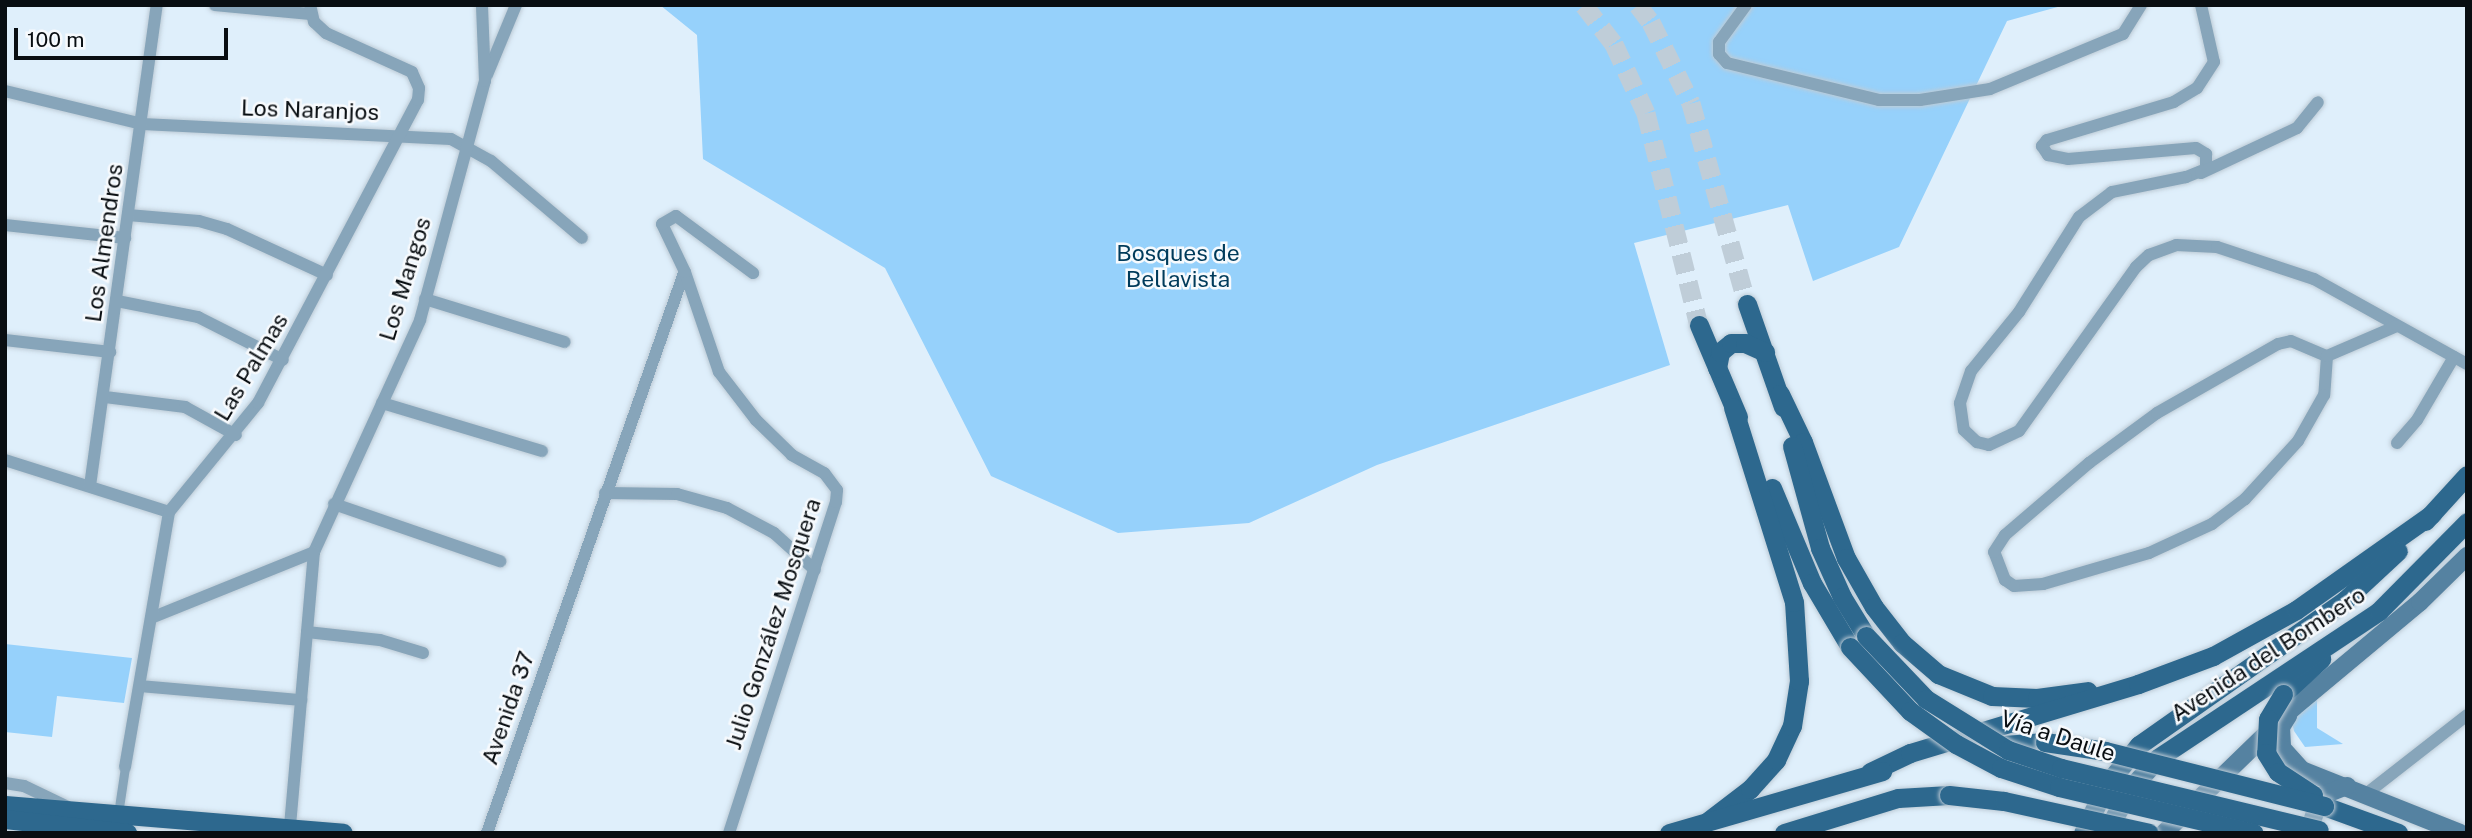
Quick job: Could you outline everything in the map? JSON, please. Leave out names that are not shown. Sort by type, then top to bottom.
[{"type":"main road","name":"Vía a Daule","points":[[1747,304],[1780,394],[1820,548],[1858,642],[1926,699],[2008,750],[2061,768],[2318,832]]},
{"type":"main road","name":"Vía a Daule","points":[[1699,324],[1812,583],[1910,711],[1956,744],[2001,768],[2059,787],[2254,833]]},
{"type":"main road","points":[[1717,368],[1720,352],[1731,343],[1745,343],[1765,352]]},
{"type":"main road","points":[[1780,394],[1856,578],[1889,628],[1930,667],[1970,690],[2014,699],[2138,684]]},
{"type":"main road","points":[[1709,821],[1750,789],[1776,760],[1792,726],[1798,693],[1794,601],[1733,407]]},
{"type":"main road","points":[[2083,833],[2106,785],[2139,745],[2345,600],[2432,514],[2467,475]]},
{"type":"main road","points":[[1669,833],[1870,772],[1910,754],[2138,684],[2258,633],[2432,514]]},
{"type":"main road","name":"Avenida del Bombero","points":[[2106,833],[2129,790],[2158,758],[2379,611],[2467,522]]},
{"type":"main road","name":"Avenida del Bombero","points":[[2164,833],[2289,700],[2420,602],[2467,556]]},
{"type":"main road","points":[[2379,611],[2268,719],[2266,753],[2288,781],[2325,804],[2398,833]]},
{"type":"main road","points":[[2289,700],[2281,727],[2287,757],[2302,770],[2460,833]]},
{"type":"main road","name":"Vía a Daule","points":[[1870,772],[1981,748],[2045,742],[2105,751],[2325,804]]},
{"type":"main road","points":[[2318,832],[2321,796],[2347,786]]},
{"type":"main road","points":[[1784,833],[1899,798],[1949,795],[2017,803],[2149,833]]},
{"type":"main road","points":[[5,805],[290,826],[344,833]]},
{"type":"main road","points":[[5,819],[127,833]]},
{"type":"main road","points":[[212,820],[229,833]]},
{"type":"street","name":"Los Almendros","points":[[90,486],[105,397],[158,5]]},
{"type":"street","points":[[215,5],[310,10]]},
{"type":"street","name":"Los Mangos","points":[[290,826],[314,552],[382,403],[425,299],[485,81],[482,5]]},
{"type":"street","points":[[485,81],[516,5]]},
{"type":"street","points":[[1746,5],[1719,42],[1719,54],[1727,63],[1879,100],[1920,100],[1990,89],[2123,34],[2141,5]]},
{"type":"street","points":[[2201,5],[2214,61],[2197,88],[2174,102],[2047,140],[2042,146],[2048,155],[2067,159],[2196,148],[2207,157],[2201,173]]},
{"type":"street","name":"Las Palmas","points":[[169,512],[236,435],[283,360],[418,100],[419,89],[412,72],[326,33],[310,10]]},
{"type":"street","name":"Los Naranjos","points":[[5,91],[142,124],[451,139],[467,145],[509,174],[582,238]]},
{"type":"street","points":[[2318,102],[2297,128],[2201,173],[2112,192],[2079,217],[2011,322],[1968,377],[1959,415],[1970,437],[1982,444],[1999,444],[2024,426],[2136,267],[2149,256],[2176,245],[2217,247],[2306,276],[2467,365]]},
{"type":"street","points":[[128,215],[199,221],[227,229],[327,275]]},
{"type":"street","points":[[685,272],[663,231],[667,217],[676,216],[753,273]]},
{"type":"street","points":[[5,225],[125,238]]},
{"type":"street","name":"Avenida 37","points":[[487,833],[685,272]]},
{"type":"street","name":"Julio González Mosquera","points":[[685,272],[719,372],[756,420],[792,455],[824,473],[836,489],[815,570],[729,833]]},
{"type":"street","points":[[425,299],[565,342]]},
{"type":"street","points":[[117,301],[198,317],[283,360]]},
{"type":"street","points":[[2326,356],[2324,395],[2298,441],[2279,466],[2230,512],[2186,538],[2149,553],[2043,584],[2014,586],[2005,580],[1994,552],[2005,534],[2088,463],[2157,413],[2278,344],[2291,341],[2326,356],[2397,326]]},
{"type":"street","points":[[5,340],[110,352]]},
{"type":"street","points":[[2397,443],[2417,419],[2454,357]]},
{"type":"street","points":[[105,397],[185,407],[236,435]]},
{"type":"street","points":[[382,403],[542,451]]},
{"type":"street","points":[[5,460],[169,512],[118,815]]},
{"type":"street","points":[[605,493],[677,494],[727,508],[774,533],[815,570]]},
{"type":"street","points":[[334,504],[499,561]]},
{"type":"street","points":[[151,618],[314,552]]},
{"type":"street","points":[[307,632],[380,640],[423,653]]},
{"type":"street","points":[[140,686],[301,700]]},
{"type":"street","points":[[2366,794],[2467,715]]},
{"type":"street","points":[[5,783],[24,786],[74,810]]},
{"type":"green space","name":"Bosques de Bellavista","points":[[660,5],[2065,5],[2007,21],[1899,247],[1813,281],[1788,205],[1634,243],[1670,365],[1377,465],[1249,523],[1118,533],[991,476],[885,268],[703,159],[697,35]]},
{"type":"green space","points":[[5,644],[132,658],[124,703],[57,696],[52,737],[5,732]]},
{"type":"green space","points":[[2317,693],[2317,728],[2343,744],[2305,747],[2294,731],[2290,715]]},
{"type":"tunnel","points":[[1584,5],[1614,44],[1646,113],[1699,325]]},
{"type":"tunnel","points":[[1638,5],[1651,22],[1691,103],[1747,304]]}]
